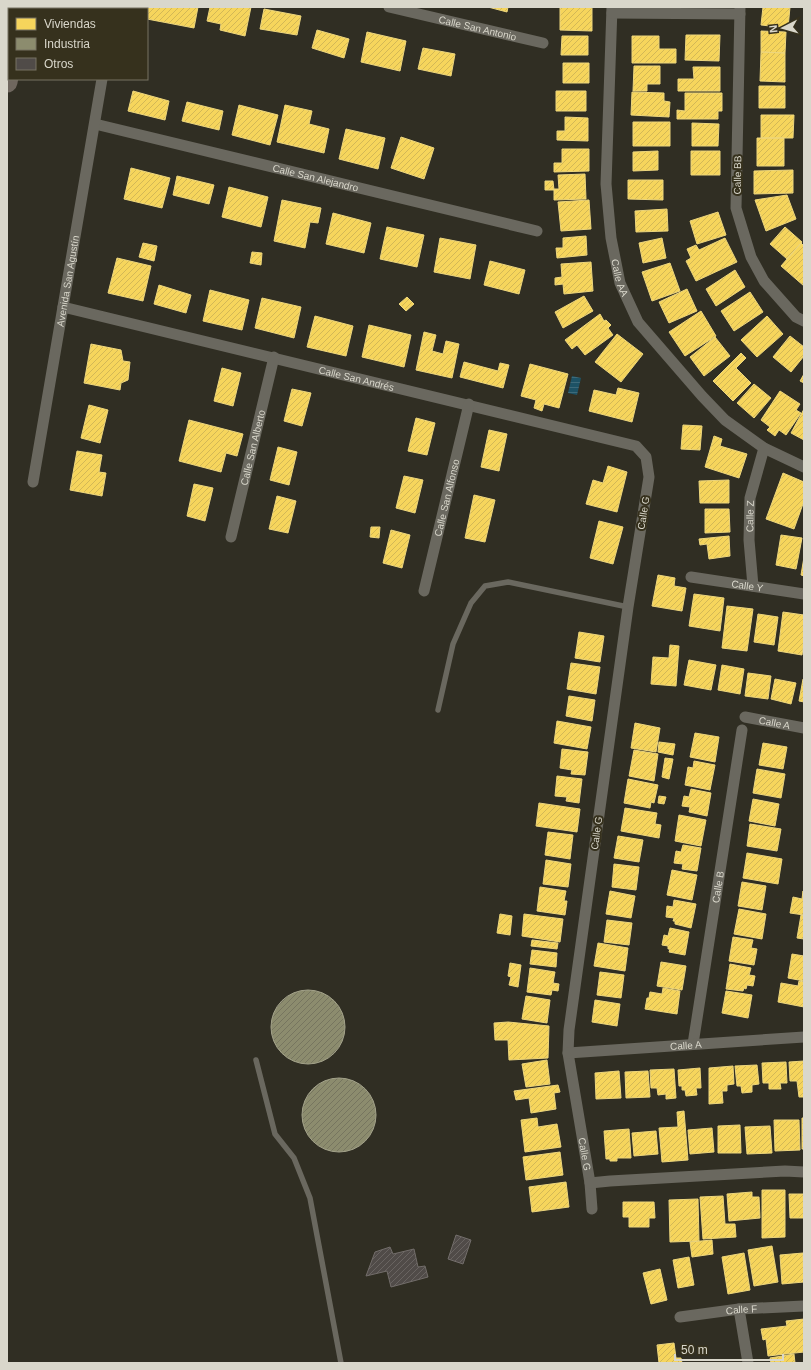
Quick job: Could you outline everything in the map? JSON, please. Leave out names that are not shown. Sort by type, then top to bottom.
[{"type":"street","name":"Calle San Antonio","points":[[389,7],[542,43]]},
{"type":"street","points":[[612,10],[740,10]]},
{"type":"street","name":"Calle AA","points":[[612,10],[606,184],[611,238],[620,283],[638,322],[702,396],[726,420],[764,448],[804,467]]},
{"type":"street","name":"Calle BB","points":[[740,10],[736,208],[751,257],[764,281],[796,317],[804,321]]},
{"type":"street","name":"Avenida San Agustín","points":[[33,482],[102,80]]},
{"type":"street","name":"Calle San Alejandro","points":[[95,124],[537,231]]},
{"type":"street","name":"Calle San Andrés","points":[[63,307],[469,404],[636,446],[646,458]]},
{"type":"street","name":"Calle San Alberto","points":[[231,537],[274,358]]},
{"type":"street","name":"Calle San Alfonso","points":[[424,591],[469,404]]},
{"type":"street","name":"Calle Z","points":[[753,586],[749,540],[750,498],[764,448]]},
{"type":"street","name":"Calle G","points":[[592,1209],[590,1183],[568,1053],[570,1022],[628,607],[648,477],[646,458]]},
{"type":"street","name":"Calle Y","points":[[691,577],[804,594]]},
{"type":"street","name":"Calle A","points":[[745,717],[804,728]]},
{"type":"street","name":"Calle B","points":[[693,1044],[742,730]]},
{"type":"street","name":"Calle A","points":[[568,1053],[804,1037]]},
{"type":"street","points":[[590,1183],[769,1172],[804,1172]]},
{"type":"street","name":"Calle F","points":[[680,1317],[739,1309],[804,1306]]},
{"type":"street","points":[[739,1309],[748,1363]]},
{"type":"lane","points":[[438,710],[453,644],[471,603],[485,586],[508,582],[628,607]]},
{"type":"lane","points":[[256,1060],[275,1134],[294,1158],[310,1198],[341,1363]]},
{"type":"water","points":[[572,376],[581,378],[577,395],[568,393]]},
{"type":"building: Viviendas","points":[[198,7],[194,28],[148,19],[148,8],[142,8]]},
{"type":"building: Viviendas","points":[[210,7],[251,7],[245,36],[220,30],[221,24],[207,21]]},
{"type":"building: Viviendas","points":[[488,7],[508,7],[507,12]]},
{"type":"building: Viviendas","points":[[560,7],[592,7],[592,31],[560,30]]},
{"type":"building: Viviendas","points":[[763,7],[790,7],[788,28],[761,25]]},
{"type":"building: Viviendas","points":[[264,9],[301,16],[297,35],[260,29]]},
{"type":"building: Viviendas","points":[[317,30],[349,39],[344,58],[312,48]]},
{"type":"building: Viviendas","points":[[761,31],[786,32],[785,53],[761,52]]},
{"type":"building: Viviendas","points":[[367,32],[406,41],[400,71],[361,62]]},
{"type":"building: Viviendas","points":[[686,35],[720,35],[719,61],[685,60]]},
{"type":"building: Viviendas","points":[[562,36],[588,36],[588,55],[561,55]]},
{"type":"building: Viviendas","points":[[632,36],[659,36],[659,49],[676,49],[676,63],[632,63]]},
{"type":"building: Viviendas","points":[[423,48],[455,54],[451,76],[418,69]]},
{"type":"building: Viviendas","points":[[761,52],[785,53],[785,82],[760,81]]},
{"type":"building: Viviendas","points":[[563,63],[589,63],[589,83],[563,83]]},
{"type":"building: Viviendas","points":[[634,66],[660,66],[660,84],[647,84],[647,91],[633,91]]},
{"type":"building: Viviendas","points":[[693,67],[720,67],[720,91],[678,91],[678,79],[694,79]]},
{"type":"building: Viviendas","points":[[759,86],[785,86],[785,108],[759,108]]},
{"type":"building: Viviendas","points":[[133,91],[169,101],[165,120],[128,111]]},
{"type":"building: Viviendas","points":[[556,91],[586,91],[586,111],[556,111]]},
{"type":"building: Viviendas","points":[[632,92],[664,93],[664,101],[670,102],[669,117],[631,115]]},
{"type":"building: Viviendas","points":[[685,93],[722,93],[722,111],[718,111],[718,119],[677,119],[677,110],[685,111]]},
{"type":"building: Viviendas","points":[[187,102],[223,111],[219,130],[182,121]]},
{"type":"building: Viviendas","points":[[239,105],[278,115],[270,145],[232,135]]},
{"type":"building: Viviendas","points":[[285,105],[312,111],[309,124],[329,129],[324,153],[277,142]]},
{"type":"building: Viviendas","points":[[761,115],[794,115],[793,138],[761,138]]},
{"type":"building: Viviendas","points":[[565,117],[588,118],[588,141],[557,140],[557,131],[565,131]]},
{"type":"building: Viviendas","points":[[633,122],[670,122],[670,146],[633,146]]},
{"type":"building: Viviendas","points":[[692,123],[719,124],[718,146],[692,146]]},
{"type":"building: Viviendas","points":[[346,129],[385,138],[378,169],[339,159]]},
{"type":"building: Viviendas","points":[[401,137],[434,148],[424,179],[391,168]]},
{"type":"building: Viviendas","points":[[757,138],[784,138],[784,166],[757,166]]},
{"type":"building: Viviendas","points":[[562,149],[589,149],[589,171],[554,172],[554,163],[562,163]]},
{"type":"building: Viviendas","points":[[658,151],[658,170],[633,171],[633,152]]},
{"type":"building: Viviendas","points":[[691,151],[720,151],[720,175],[691,175]]},
{"type":"building: Viviendas","points":[[131,168],[170,178],[162,208],[124,199]]},
{"type":"building: Viviendas","points":[[793,170],[793,193],[754,194],[754,171]]},
{"type":"building: Viviendas","points":[[585,174],[586,199],[554,200],[554,189],[559,189],[558,175]]},
{"type":"building: Viviendas","points":[[177,176],[214,185],[209,204],[173,195]]},
{"type":"building: Viviendas","points":[[628,180],[663,180],[663,200],[628,199]]},
{"type":"building: Viviendas","points":[[545,181],[553,181],[554,190],[545,190]]},
{"type":"building: Viviendas","points":[[229,187],[268,197],[261,227],[222,217]]},
{"type":"building: Viviendas","points":[[787,195],[796,219],[766,231],[755,200]]},
{"type":"building: Viviendas","points":[[282,200],[321,208],[318,223],[310,222],[305,248],[274,241]]},
{"type":"building: Viviendas","points":[[589,200],[591,229],[561,231],[558,202]]},
{"type":"building: Viviendas","points":[[667,209],[668,231],[636,232],[635,211]]},
{"type":"building: Viviendas","points":[[718,212],[726,235],[697,244],[690,221]]},
{"type":"building: Viviendas","points":[[333,213],[371,223],[364,253],[326,244]]},
{"type":"building: Viviendas","points":[[387,227],[424,235],[417,267],[380,259]]},
{"type":"building: Viviendas","points":[[785,227],[802,242],[787,259],[770,244]]},
{"type":"building: Viviendas","points":[[586,236],[587,255],[557,258],[556,248],[563,248],[563,238]]},
{"type":"building: Viviendas","points":[[440,238],[476,245],[470,279],[434,272]]},
{"type":"building: Viviendas","points":[[662,238],[666,258],[643,263],[639,243]]},
{"type":"building: Viviendas","points":[[725,238],[737,262],[696,281],[686,261],[691,258],[687,249],[696,245],[699,250]]},
{"type":"building: Viviendas","points":[[143,243],[157,246],[154,261],[139,257]]},
{"type":"building: Viviendas","points":[[801,243],[804,246],[804,286],[781,266]]},
{"type":"building: Viviendas","points":[[252,252],[262,253],[261,265],[250,263]]},
{"type":"building: Viviendas","points":[[117,258],[151,266],[143,301],[108,293]]},
{"type":"building: Viviendas","points":[[490,261],[525,270],[519,294],[484,285]]},
{"type":"building: Viviendas","points":[[591,262],[593,291],[564,294],[563,284],[555,285],[555,278],[562,277],[561,264]]},
{"type":"building: Viviendas","points":[[670,263],[680,291],[652,301],[642,272]]},
{"type":"building: Viviendas","points":[[735,270],[745,287],[716,306],[706,289]]},
{"type":"building: Viviendas","points":[[159,285],[191,295],[186,313],[154,304]]},
{"type":"building: Viviendas","points":[[687,289],[697,311],[669,323],[659,302]]},
{"type":"building: Viviendas","points":[[210,290],[249,300],[242,330],[203,321]]},
{"type":"building: Viviendas","points":[[750,292],[763,312],[734,331],[721,311]]},
{"type":"building: Viviendas","points":[[584,296],[593,311],[563,328],[555,312]]},
{"type":"building: Viviendas","points":[[407,297],[414,304],[406,311],[399,304]]},
{"type":"building: Viviendas","points":[[262,298],[301,307],[294,338],[255,328]]},
{"type":"building: Viviendas","points":[[701,311],[716,336],[685,356],[669,332]]},
{"type":"building: Viviendas","points":[[600,314],[604,321],[606,320],[611,325],[608,328],[613,335],[585,355],[577,345],[572,349],[565,340]]},
{"type":"building: Viviendas","points":[[315,316],[353,326],[346,356],[307,347]]},
{"type":"building: Viviendas","points":[[767,316],[783,334],[757,357],[741,340]]},
{"type":"building: Viviendas","points":[[369,325],[411,335],[404,367],[362,357]]},
{"type":"building: Viviendas","points":[[424,332],[436,335],[432,351],[443,354],[446,341],[459,344],[452,378],[416,370]]},
{"type":"building: Viviendas","points":[[617,334],[643,354],[621,382],[595,362]]},
{"type":"building: Viviendas","points":[[790,336],[804,347],[804,356],[791,372],[773,357]]},
{"type":"building: Viviendas","points":[[715,337],[730,356],[704,376],[690,357]]},
{"type":"building: Viviendas","points":[[91,344],[121,350],[123,361],[130,362],[128,380],[121,383],[120,390],[84,383]]},
{"type":"building: Viviendas","points":[[741,353],[746,358],[736,368],[751,383],[733,401],[713,381]]},
{"type":"building: Viviendas","points":[[464,362],[498,371],[500,363],[509,365],[503,388],[460,377]]},
{"type":"building: Viviendas","points":[[530,364],[568,374],[559,408],[544,404],[542,411],[534,408],[536,400],[521,396]]},
{"type":"building: Viviendas","points":[[222,368],[241,373],[233,406],[214,401]]},
{"type":"building: Viviendas","points":[[804,374],[804,383],[800,381]]},
{"type":"building: Viviendas","points":[[754,384],[771,398],[754,418],[737,403]]},
{"type":"building: Viviendas","points":[[618,388],[639,393],[632,422],[589,411],[594,390],[616,395]]},
{"type":"building: Viviendas","points":[[292,389],[311,393],[302,426],[284,421]]},
{"type":"building: Viviendas","points":[[780,391],[800,404],[796,410],[801,413],[786,435],[779,430],[775,436],[767,430],[770,427],[761,420]]},
{"type":"building: Viviendas","points":[[89,405],[108,410],[100,443],[81,438]]},
{"type":"building: Viviendas","points":[[804,409],[804,440],[791,433]]},
{"type":"building: Viviendas","points":[[416,418],[435,423],[427,455],[408,451]]},
{"type":"building: Viviendas","points":[[189,420],[243,434],[237,456],[226,453],[221,472],[179,461]]},
{"type":"building: Viviendas","points":[[683,425],[702,426],[700,450],[681,449]]},
{"type":"building: Viviendas","points":[[489,430],[507,434],[499,471],[481,467]]},
{"type":"building: Viviendas","points":[[714,436],[722,439],[720,446],[747,454],[739,478],[705,467]]},
{"type":"building: Viviendas","points":[[278,447],[297,452],[289,485],[270,480]]},
{"type":"building: Viviendas","points":[[77,451],[102,455],[99,472],[106,473],[102,496],[70,490]]},
{"type":"building: Viviendas","points":[[608,466],[627,472],[617,512],[586,504],[593,480],[603,483]]},
{"type":"building: Viviendas","points":[[783,473],[804,482],[804,501],[794,529],[766,519]]},
{"type":"building: Viviendas","points":[[404,476],[423,480],[415,513],[396,508]]},
{"type":"building: Viviendas","points":[[729,480],[729,503],[700,503],[699,481]]},
{"type":"building: Viviendas","points":[[194,484],[213,488],[205,521],[187,516]]},
{"type":"building: Viviendas","points":[[474,495],[495,500],[485,542],[465,538]]},
{"type":"building: Viviendas","points":[[277,496],[296,501],[288,533],[269,529]]},
{"type":"building: Viviendas","points":[[705,509],[729,509],[730,532],[705,533]]},
{"type":"building: Viviendas","points":[[599,521],[623,527],[613,564],[590,558]]},
{"type":"building: Viviendas","points":[[371,527],[380,527],[379,538],[370,537]]},
{"type":"building: Viviendas","points":[[391,530],[410,535],[402,568],[383,563]]},
{"type":"building: Viviendas","points":[[781,535],[802,538],[796,569],[776,565]]},
{"type":"building: Viviendas","points":[[729,536],[730,556],[709,559],[707,544],[700,545],[699,539]]},
{"type":"building: Viviendas","points":[[804,557],[804,576],[801,575]]},
{"type":"building: Viviendas","points":[[658,575],[675,578],[674,586],[686,588],[682,611],[652,606]]},
{"type":"building: Viviendas","points":[[694,594],[724,598],[720,631],[689,626]]},
{"type":"building: Viviendas","points":[[727,606],[753,609],[747,651],[722,648]]},
{"type":"building: Viviendas","points":[[783,612],[804,615],[804,640],[802,655],[778,651]]},
{"type":"building: Viviendas","points":[[758,614],[778,617],[774,645],[754,642]]},
{"type":"building: Viviendas","points":[[579,632],[604,636],[600,662],[575,658]]},
{"type":"building: Viviendas","points":[[670,645],[679,646],[676,686],[651,684],[653,657],[669,658]]},
{"type":"building: Viviendas","points":[[689,660],[716,665],[711,690],[684,685]]},
{"type":"building: Viviendas","points":[[571,663],[600,667],[596,694],[567,689]]},
{"type":"building: Viviendas","points":[[722,665],[744,669],[740,694],[718,690]]},
{"type":"building: Viviendas","points":[[748,673],[771,676],[768,699],[745,696]]},
{"type":"building: Viviendas","points":[[775,679],[796,683],[791,704],[771,699]]},
{"type":"building: Viviendas","points":[[803,679],[804,680],[804,702],[799,701]]},
{"type":"building: Viviendas","points":[[569,696],[595,700],[592,721],[566,716]]},
{"type":"building: Viviendas","points":[[557,721],[591,727],[587,749],[554,743]]},
{"type":"building: Viviendas","points":[[635,723],[660,728],[656,752],[631,748]]},
{"type":"building: Viviendas","points":[[695,733],[719,737],[715,762],[690,757]]},
{"type":"building: Viviendas","points":[[659,742],[675,744],[673,755],[658,752]]},
{"type":"building: Viviendas","points":[[763,743],[787,747],[783,769],[759,765]]},
{"type":"building: Viviendas","points":[[562,749],[588,752],[585,775],[571,774],[572,770],[560,768]]},
{"type":"building: Viviendas","points":[[634,750],[658,754],[654,781],[629,776]]},
{"type":"building: Viviendas","points":[[665,758],[673,759],[669,779],[662,777]]},
{"type":"building: Viviendas","points":[[694,761],[715,765],[710,790],[685,785],[688,767],[693,768]]},
{"type":"building: Viviendas","points":[[757,769],[785,774],[781,798],[753,793]]},
{"type":"building: Viviendas","points":[[557,776],[582,779],[579,803],[566,801],[567,797],[555,796]]},
{"type":"building: Viviendas","points":[[628,779],[658,785],[654,803],[651,802],[650,808],[624,803]]},
{"type":"building: Viviendas","points":[[691,789],[711,793],[707,816],[689,812],[690,807],[682,806],[684,796],[689,797]]},
{"type":"building: Viviendas","points":[[659,796],[666,797],[664,804],[658,803]]},
{"type":"building: Viviendas","points":[[753,799],[779,804],[775,826],[749,821]]},
{"type":"building: Viviendas","points":[[539,803],[580,809],[577,832],[536,826]]},
{"type":"building: Viviendas","points":[[625,808],[657,813],[655,824],[661,825],[659,838],[621,831]]},
{"type":"building: Viviendas","points":[[679,815],[706,820],[701,846],[675,841]]},
{"type":"building: Viviendas","points":[[750,824],[781,829],[777,851],[747,846]]},
{"type":"building: Viviendas","points":[[548,832],[573,835],[570,859],[545,855]]},
{"type":"building: Viviendas","points":[[618,836],[643,840],[639,862],[614,858]]},
{"type":"building: Viviendas","points":[[683,845],[701,848],[697,871],[682,869],[683,864],[674,863],[676,851],[681,852]]},
{"type":"building: Viviendas","points":[[747,853],[782,859],[778,884],[743,878]]},
{"type":"building: Viviendas","points":[[546,860],[571,864],[568,887],[543,884]]},
{"type":"building: Viviendas","points":[[614,864],[639,867],[636,890],[612,887]]},
{"type":"building: Viviendas","points":[[672,870],[697,875],[692,900],[667,895]]},
{"type":"building: Viviendas","points":[[742,882],[766,886],[762,910],[738,906]]},
{"type":"building: Viviendas","points":[[540,887],[566,891],[564,901],[567,901],[565,915],[537,911]]},
{"type":"building: Viviendas","points":[[610,891],[635,896],[631,918],[606,914]]},
{"type":"building: Viviendas","points":[[803,891],[804,915],[790,913],[793,897],[802,899]]},
{"type":"building: Viviendas","points":[[674,900],[696,904],[691,928],[675,924],[675,921],[673,921],[674,918],[666,917],[667,906],[673,907]]},
{"type":"building: Viviendas","points":[[739,909],[766,914],[762,939],[734,934]]},
{"type":"building: Viviendas","points":[[500,914],[512,916],[510,935],[497,933]]},
{"type":"building: Viviendas","points":[[524,914],[563,919],[560,942],[522,936]]},
{"type":"building: Viviendas","points":[[801,915],[804,916],[804,939],[797,938]]},
{"type":"building: Viviendas","points":[[607,920],[632,923],[629,945],[604,942]]},
{"type":"building: Viviendas","points":[[670,928],[689,932],[685,955],[669,952],[670,949],[668,949],[668,946],[662,945],[664,935],[668,936]]},
{"type":"building: Viviendas","points":[[733,937],[753,940],[751,948],[757,949],[754,965],[729,961]]},
{"type":"building: Viviendas","points":[[532,940],[558,943],[557,949],[531,946]]},
{"type":"building: Viviendas","points":[[598,943],[628,948],[625,971],[594,966]]},
{"type":"building: Viviendas","points":[[532,950],[557,953],[556,967],[530,964]]},
{"type":"building: Viviendas","points":[[792,954],[804,956],[804,981],[788,978]]},
{"type":"building: Viviendas","points":[[661,962],[686,966],[682,990],[657,986]]},
{"type":"building: Viviendas","points":[[510,963],[521,965],[518,987],[509,985],[511,977],[508,976]]},
{"type":"building: Viviendas","points":[[730,964],[751,968],[749,975],[755,976],[753,986],[747,985],[746,989],[744,988],[743,991],[726,989]]},
{"type":"building: Viviendas","points":[[530,968],[555,972],[553,983],[559,984],[558,991],[552,990],[551,995],[527,992]]},
{"type":"building: Viviendas","points":[[600,972],[624,975],[621,998],[597,995]]},
{"type":"building: Viviendas","points":[[799,981],[804,982],[804,1007],[778,1002],[781,983],[798,986]]},
{"type":"building: Viviendas","points":[[663,988],[680,991],[677,1014],[645,1009],[650,992],[662,994]]},
{"type":"building: Viviendas","points":[[726,991],[752,995],[748,1018],[722,1013]]},
{"type":"building: Viviendas","points":[[526,996],[550,1000],[547,1023],[522,1019]]},
{"type":"building: Viviendas","points":[[595,1000],[620,1004],[617,1026],[592,1022]]},
{"type":"building: Viviendas","points":[[508,1022],[549,1026],[548,1058],[509,1060],[508,1040],[495,1040],[494,1023]]},
{"type":"building: Viviendas","points":[[547,1060],[550,1084],[526,1087],[522,1064]]},
{"type":"building: Viviendas","points":[[804,1061],[804,1097],[799,1097],[797,1081],[790,1081],[789,1062]]},
{"type":"building: Viviendas","points":[[786,1062],[787,1083],[780,1083],[781,1089],[769,1089],[769,1083],[763,1083],[762,1063]]},
{"type":"building: Viviendas","points":[[757,1065],[759,1084],[752,1085],[752,1092],[742,1093],[741,1086],[737,1086],[735,1066]]},
{"type":"building: Viviendas","points":[[733,1066],[734,1084],[727,1085],[727,1091],[722,1091],[723,1103],[709,1104],[709,1068]]},
{"type":"building: Viviendas","points":[[700,1068],[701,1088],[696,1088],[697,1095],[686,1096],[685,1090],[682,1090],[682,1086],[679,1086],[678,1070]]},
{"type":"building: Viviendas","points":[[674,1069],[676,1098],[666,1099],[666,1094],[658,1095],[657,1088],[651,1088],[650,1070]]},
{"type":"building: Viviendas","points":[[619,1071],[621,1098],[596,1099],[595,1073]]},
{"type":"building: Viviendas","points":[[648,1071],[650,1097],[626,1098],[625,1072]]},
{"type":"building: Viviendas","points":[[558,1085],[560,1092],[554,1093],[556,1109],[531,1113],[529,1098],[516,1100],[514,1091]]},
{"type":"building: Viviendas","points":[[684,1111],[688,1160],[662,1162],[659,1128],[678,1127],[677,1112]]},
{"type":"building: Viviendas","points":[[537,1118],[538,1127],[557,1124],[561,1147],[525,1152],[521,1120]]},
{"type":"building: Viviendas","points":[[802,1118],[804,1118],[804,1149],[802,1149]]},
{"type":"building: Viviendas","points":[[774,1120],[799,1120],[800,1150],[775,1151]]},
{"type":"building: Viviendas","points":[[740,1125],[741,1153],[718,1153],[718,1126]]},
{"type":"building: Viviendas","points":[[770,1126],[772,1153],[747,1154],[745,1127]]},
{"type":"building: Viviendas","points":[[712,1128],[714,1152],[690,1154],[688,1130]]},
{"type":"building: Viviendas","points":[[629,1129],[631,1158],[617,1158],[617,1161],[610,1161],[610,1159],[606,1159],[604,1131]]},
{"type":"building: Viviendas","points":[[656,1131],[658,1154],[634,1156],[632,1133]]},
{"type":"building: Viviendas","points":[[560,1152],[563,1175],[526,1180],[523,1157]]},
{"type":"building: Viviendas","points":[[566,1182],[569,1207],[532,1212],[529,1187]]},
{"type":"building: Viviendas","points":[[762,1190],[785,1190],[785,1237],[762,1238]]},
{"type":"building: Viviendas","points":[[752,1192],[752,1197],[759,1197],[760,1218],[729,1221],[727,1194]]},
{"type":"building: Viviendas","points":[[789,1194],[804,1194],[804,1218],[790,1218]]},
{"type":"building: Viviendas","points":[[723,1196],[725,1224],[735,1224],[736,1237],[703,1239],[700,1197]]},
{"type":"building: Viviendas","points":[[698,1199],[699,1241],[670,1242],[669,1200]]},
{"type":"building: Viviendas","points":[[623,1202],[654,1202],[655,1218],[649,1218],[649,1227],[629,1227],[629,1217],[623,1217]]},
{"type":"building: Viviendas","points":[[712,1240],[713,1254],[692,1257],[690,1242]]},
{"type":"building: Viviendas","points":[[772,1246],[778,1282],[754,1286],[748,1250]]},
{"type":"building: Viviendas","points":[[744,1253],[750,1290],[728,1294],[722,1257]]},
{"type":"building: Viviendas","points":[[803,1253],[804,1282],[782,1284],[780,1255]]},
{"type":"building: Viviendas","points":[[689,1257],[694,1285],[678,1288],[673,1260]]},
{"type":"building: Viviendas","points":[[660,1269],[667,1300],[651,1304],[643,1273]]},
{"type":"building: Viviendas","points":[[804,1319],[804,1352],[768,1356],[766,1339],[763,1340],[761,1329],[787,1326],[786,1321]]},
{"type":"building: Viviendas","points":[[674,1343],[676,1358],[681,1358],[682,1363],[659,1363],[657,1345]]},
{"type":"building: Viviendas","points":[[794,1354],[795,1363],[771,1363],[770,1358]]},
{"type":"building: Industria","points":[[308,990],[322,993],[334,1001],[342,1013],[345,1027],[342,1041],[334,1053],[322,1061],[308,1064],[294,1061],[282,1053],[274,1041],[271,1027],[274,1013],[282,1001],[294,993]]},
{"type":"building: Industria","points":[[339,1078],[353,1081],[365,1089],[373,1101],[376,1115],[373,1129],[365,1141],[353,1149],[339,1152],[325,1149],[313,1141],[305,1129],[302,1115],[305,1101],[313,1089],[325,1081]]},
{"type":"building: Otros","points":[[456,1235],[471,1240],[463,1264],[448,1259]]},
{"type":"building: Otros","points":[[390,1247],[393,1254],[414,1249],[418,1267],[425,1266],[428,1277],[391,1287],[387,1271],[366,1276],[375,1252]]}]
